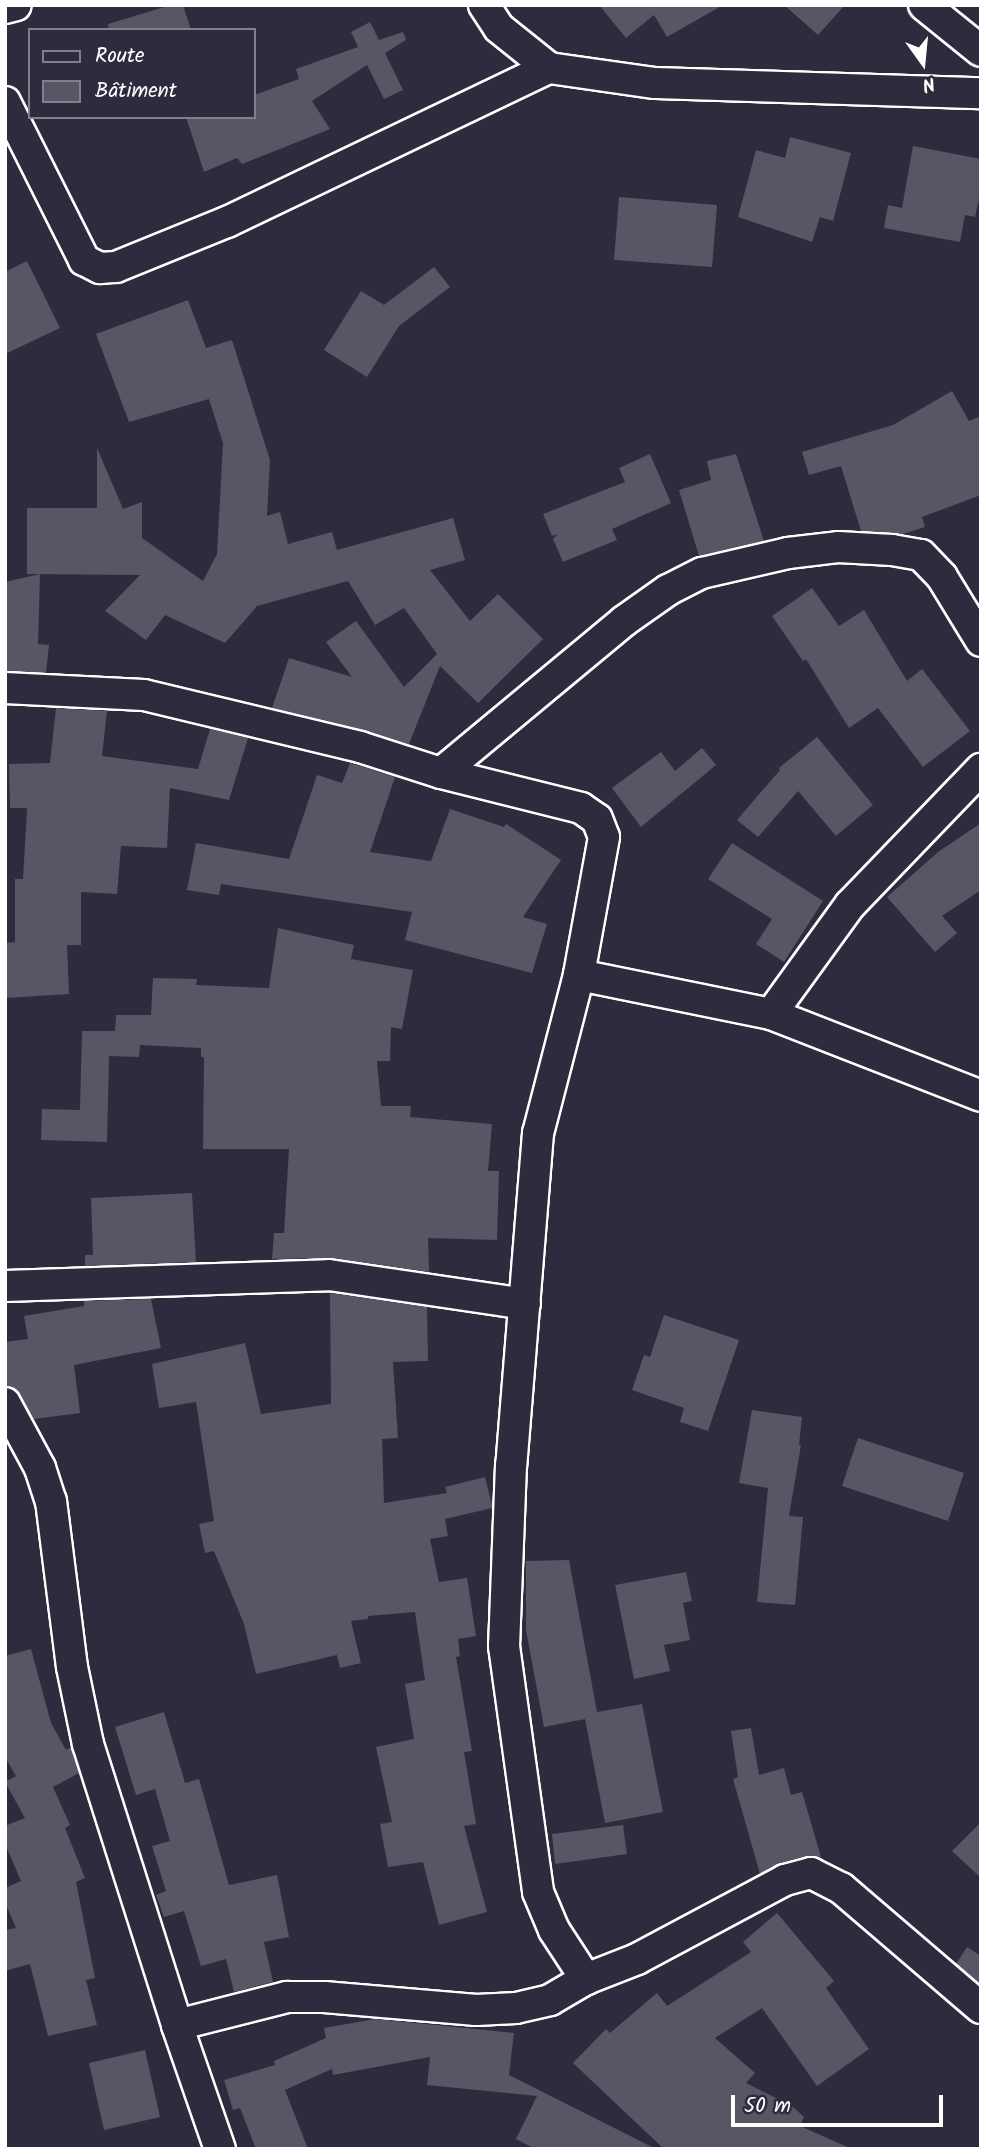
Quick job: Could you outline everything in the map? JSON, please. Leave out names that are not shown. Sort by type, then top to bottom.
[{"type":"street","points":[[5,8],[16,5]]},
{"type":"street","points":[[484,5],[499,28],[549,68],[655,83],[981,93]]},
{"type":"street","points":[[924,5],[981,51]]},
{"type":"street","points":[[5,102],[84,260],[100,268],[116,267],[227,222],[549,68]]},
{"type":"street","points":[[441,773],[624,621],[668,590],[702,573],[788,553],[838,547],[892,550],[921,555],[942,577],[981,641]]},
{"type":"street","points":[[5,688],[144,695],[360,747],[441,773],[580,808],[597,819],[604,837],[579,975],[538,1133],[511,1465],[504,1646],[538,1892],[554,1930],[586,1979]]},
{"type":"street","points":[[771,1014],[850,905],[981,769]]},
{"type":"street","points":[[579,975],[771,1014],[981,1096]]},
{"type":"street","points":[[5,1286],[329,1275],[524,1304]]},
{"type":"street","points":[[5,1403],[40,1468],[51,1501],[72,1667],[88,1744],[177,2025],[220,2149]]},
{"type":"street","points":[[177,2025],[287,1997],[324,1997],[476,2010],[516,2008],[550,2000],[586,1979],[637,1959],[785,1880],[811,1873],[841,1888],[981,2008]]},
{"type":"building","points":[[171,5],[183,5],[190,28],[109,28],[108,24]]},
{"type":"building","points":[[599,5],[723,5],[667,37],[654,15],[626,38]]},
{"type":"building","points":[[784,5],[845,5],[818,35]]},
{"type":"building","points":[[370,22],[379,40],[403,32],[406,40],[385,53],[403,90],[384,99],[367,65],[312,101],[330,129],[242,164],[237,158],[204,172],[187,119],[256,119],[256,94],[299,79],[296,69],[358,47],[351,32]]},
{"type":"building","points":[[790,137],[851,153],[833,221],[820,217],[812,242],[738,217],[756,150],[785,158]]},
{"type":"building","points":[[913,146],[981,159],[981,189],[975,217],[965,215],[960,242],[884,228],[888,205],[902,208]]},
{"type":"building","points":[[619,197],[717,205],[712,267],[614,260]]},
{"type":"building","points":[[27,261],[60,328],[5,354],[5,272]]},
{"type":"building","points":[[434,267],[450,287],[399,326],[367,377],[324,350],[361,291],[384,305]]},
{"type":"building","points":[[188,300],[206,348],[232,340],[270,460],[267,516],[280,512],[288,544],[332,532],[337,550],[453,518],[465,560],[430,570],[470,621],[498,594],[543,639],[478,703],[440,666],[409,744],[272,708],[289,658],[352,677],[326,642],[356,621],[404,687],[437,654],[404,608],[375,625],[348,581],[257,606],[225,643],[165,615],[146,640],[105,611],[140,575],[27,574],[27,508],[97,508],[97,448],[123,509],[142,502],[142,538],[203,581],[217,554],[223,443],[209,399],[129,422],[96,334]]},
{"type":"building","points":[[952,391],[969,421],[981,416],[981,495],[922,517],[925,527],[903,534],[861,531],[841,466],[809,475],[802,452],[893,425]]},
{"type":"building","points":[[650,454],[671,503],[612,529],[617,540],[563,562],[553,539],[558,534],[552,536],[543,514],[625,482],[619,468]]},
{"type":"building","points":[[736,454],[764,541],[699,556],[679,490],[711,480],[707,461]]},
{"type":"building","points":[[40,574],[38,644],[49,645],[46,673],[5,671],[5,582]]},
{"type":"building","points":[[812,588],[839,626],[864,610],[907,681],[922,669],[970,731],[923,767],[878,708],[849,728],[806,659],[803,661],[772,616]]},
{"type":"building","points":[[56,708],[107,711],[102,756],[198,769],[210,729],[248,738],[229,800],[170,788],[167,848],[121,846],[117,894],[81,892],[81,945],[67,945],[69,994],[5,998],[5,943],[15,942],[15,879],[23,879],[27,808],[10,808],[9,764],[50,763]]},
{"type":"building","points":[[817,737],[873,805],[836,836],[798,791],[758,837],[737,820],[779,768]]},
{"type":"building","points":[[702,748],[716,765],[641,827],[612,788],[661,752],[675,771]]},
{"type":"building","points":[[350,763],[395,777],[370,852],[431,861],[450,809],[504,827],[506,824],[561,860],[523,917],[547,924],[532,973],[405,940],[412,912],[221,884],[219,895],[187,890],[196,843],[289,859],[317,775],[342,783]]},
{"type":"building","points":[[981,823],[981,890],[942,916],[957,933],[935,952],[887,897],[938,852]]},
{"type":"building","points":[[732,843],[823,901],[784,962],[756,944],[772,919],[708,879]]},
{"type":"building","points":[[278,928],[354,945],[351,959],[413,970],[402,1029],[391,1027],[390,1061],[377,1061],[381,1106],[411,1106],[410,1117],[492,1124],[488,1171],[499,1171],[497,1240],[428,1238],[429,1272],[332,1258],[272,1259],[274,1233],[284,1233],[289,1149],[203,1149],[204,1057],[201,1057],[201,1048],[140,1045],[139,1057],[109,1056],[107,1142],[41,1140],[42,1109],[80,1110],[82,1031],[115,1031],[116,1015],[151,1015],[153,978],[197,979],[196,985],[269,988]]},
{"type":"building","points":[[192,1193],[196,1262],[85,1266],[85,1255],[93,1255],[91,1198]]},
{"type":"building","points":[[330,1293],[427,1307],[428,1361],[393,1362],[398,1438],[382,1439],[384,1503],[447,1493],[445,1487],[485,1477],[492,1505],[492,1508],[445,1519],[448,1536],[430,1539],[439,1582],[467,1578],[476,1636],[458,1639],[460,1656],[456,1657],[472,1751],[464,1752],[476,1824],[464,1826],[487,1912],[439,1925],[423,1862],[388,1867],[380,1824],[392,1822],[376,1747],[414,1739],[405,1684],[425,1680],[415,1612],[368,1616],[368,1619],[351,1621],[361,1663],[340,1668],[337,1655],[256,1674],[244,1624],[214,1551],[205,1553],[199,1524],[214,1521],[196,1402],[159,1408],[152,1364],[245,1343],[261,1414],[331,1404]]},
{"type":"building","points":[[151,1299],[161,1348],[74,1365],[80,1413],[34,1419],[20,1394],[5,1386],[5,1342],[28,1339],[24,1316],[84,1306],[84,1301]]},
{"type":"building","points":[[664,1315],[739,1340],[708,1431],[680,1422],[684,1408],[632,1390],[644,1355],[650,1357]]},
{"type":"building","points":[[752,1410],[802,1417],[801,1445],[789,1516],[803,1517],[795,1605],[757,1602],[768,1488],[739,1483]]},
{"type":"building","points":[[858,1438],[964,1473],[948,1521],[842,1486]]},
{"type":"building","points":[[569,1560],[597,1712],[642,1704],[663,1812],[605,1823],[585,1719],[544,1727],[526,1630],[526,1561]]},
{"type":"building","points":[[686,1572],[692,1601],[683,1603],[690,1640],[664,1645],[670,1671],[634,1679],[615,1585]]},
{"type":"building","points":[[31,1649],[51,1723],[66,1750],[71,1747],[79,1773],[53,1787],[70,1825],[65,1828],[85,1878],[76,1882],[95,1978],[86,1980],[97,2025],[48,2036],[30,1964],[5,1971],[5,1930],[16,1928],[5,1902],[5,1888],[21,1881],[5,1844],[5,1826],[25,1818],[5,1782],[16,1776],[5,1757],[5,1656]]},
{"type":"building","points":[[164,1712],[185,1783],[199,1779],[229,1885],[277,1875],[289,1937],[264,1942],[273,1982],[234,1992],[226,1959],[201,1966],[184,1911],[164,1917],[156,1895],[166,1891],[152,1846],[170,1841],[155,1789],[136,1795],[115,1727]]},
{"type":"building","points":[[751,1728],[759,1775],[784,1768],[791,1795],[802,1792],[821,1857],[806,1856],[780,1863],[760,1874],[733,1779],[738,1777],[731,1731]]},
{"type":"building","points":[[981,1822],[981,1878],[952,1851]]},
{"type":"building","points":[[623,1825],[627,1854],[555,1864],[552,1834]]},
{"type":"building","points":[[777,1913],[834,1981],[826,1988],[869,2049],[817,2086],[762,2008],[715,2038],[755,2073],[746,2083],[792,2106],[804,2117],[800,2126],[852,2149],[664,2149],[573,2063],[606,2029],[610,2033],[657,1993],[667,2006],[751,1952],[743,1942]]},
{"type":"building","points":[[967,1947],[981,1956],[981,1985],[956,1964]]},
{"type":"building","points":[[375,2019],[514,2033],[509,2075],[656,2149],[535,2149],[516,2139],[537,2096],[427,2085],[430,2057],[333,2075],[332,2069],[285,2090],[308,2149],[256,2149],[240,2108],[233,2110],[224,2080],[275,2065],[274,2061],[326,2038],[324,2028]]},
{"type":"building","points":[[145,2050],[160,2117],[104,2130],[89,2063]]}]
